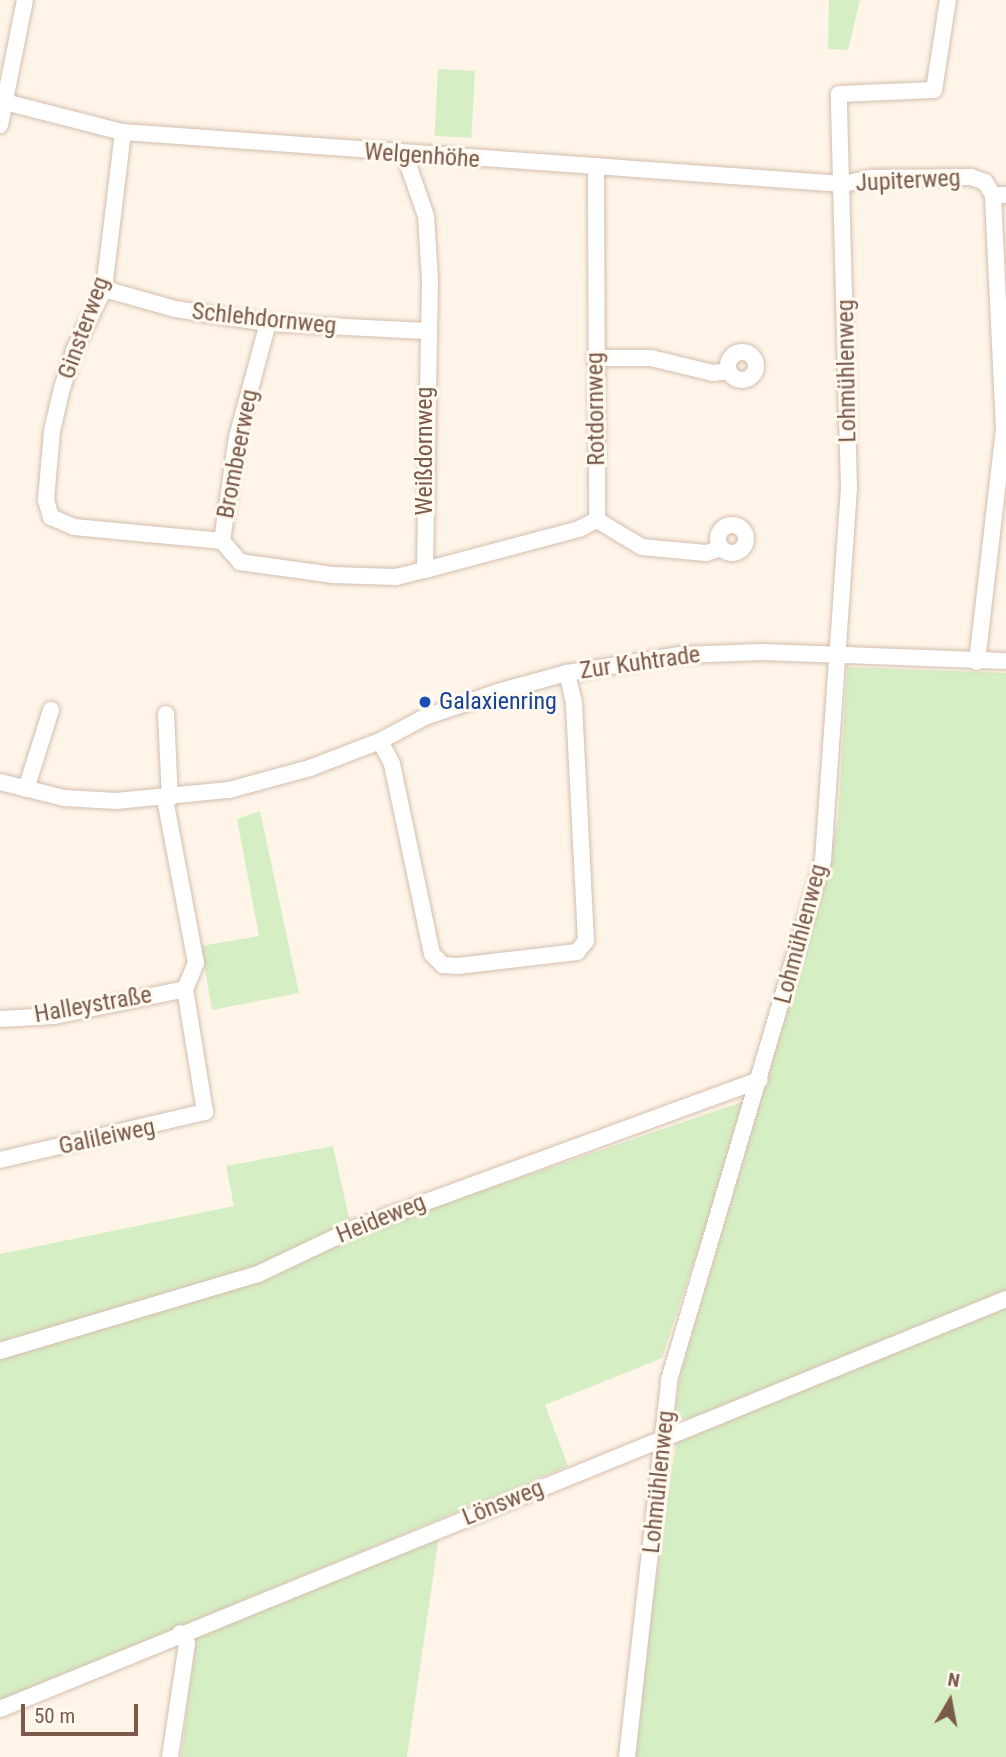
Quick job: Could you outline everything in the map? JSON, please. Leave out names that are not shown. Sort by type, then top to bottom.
[{"type":"street","points":[[0,125],[25,0]]},
{"type":"street","name":"Lohmühlenweg","points":[[627,1757],[666,1436],[669,1380],[823,860],[834,656],[849,488],[839,94],[934,90],[948,0]]},
{"type":"street","name":"Welgenhöhe","points":[[5,102],[124,132],[405,156],[596,166],[843,184]]},
{"type":"street","name":"Ginsterweg","points":[[124,132],[104,289],[75,348],[54,420],[46,499],[51,517],[74,527],[222,541]]},
{"type":"street","name":"Weißdornweg","points":[[405,156],[426,216],[430,279],[426,331],[425,570]]},
{"type":"street","name":"Rotdornweg","points":[[596,166],[597,520]]},
{"type":"street","name":"Jupiterweg","points":[[843,184],[872,177],[971,177],[985,182],[999,195]]},
{"type":"street","points":[[977,662],[1004,429],[999,195]]},
{"type":"street","name":"Schlehdornweg","points":[[104,289],[175,309],[268,323],[426,331]]},
{"type":"street","name":"Brombeerweg","points":[[268,323],[237,437],[222,541],[240,562],[332,575],[396,577],[425,570]]},
{"type":"street","points":[[595,358],[651,358],[713,373],[729,371]]},
{"type":"street","points":[[425,570],[579,529],[597,520],[642,547],[706,553],[721,548]]},
{"type":"street","name":"Zur Kuhtrade","points":[[0,782],[75,798],[167,798],[229,790],[310,768],[380,741],[425,717],[567,673],[679,655],[1006,661]]},
{"type":"street","points":[[380,741],[392,764],[432,954],[443,965],[458,966],[577,952],[586,941],[586,928],[574,703],[567,673]]},
{"type":"street","points":[[26,789],[51,710]]},
{"type":"street","points":[[166,714],[167,798],[196,963],[185,989]]},
{"type":"street","name":"Halleystraße","points":[[0,1020],[54,1016],[185,989]]},
{"type":"street","name":"Galileiweg","points":[[0,1160],[197,1117],[207,1104],[185,989]]},
{"type":"street","name":"Heideweg","points":[[0,1351],[258,1274],[355,1228],[760,1080]]},
{"type":"street","name":"Lönsweg","points":[[0,1709],[180,1633],[1006,1299]]},
{"type":"street","points":[[170,1757],[187,1643],[180,1633]]},
{"type":"green space","points":[[829,0],[860,0],[848,50],[828,49]]},
{"type":"green space","points":[[438,69],[475,71],[471,138],[434,136]]},
{"type":"green space","points":[[847,667],[1006,673],[1006,1291],[687,1420],[675,1416],[680,1375],[823,889],[838,819]]},
{"type":"green space","points":[[260,811],[299,993],[212,1010],[201,946],[259,936],[237,819]]},
{"type":"green space","points":[[748,1100],[662,1358],[545,1405],[568,1466],[0,1701],[0,1355]]},
{"type":"green space","points":[[333,1146],[350,1222],[257,1267],[0,1346],[0,1254],[234,1206],[226,1166]]},
{"type":"green space","points":[[1006,1306],[1006,1757],[636,1757],[647,1640],[676,1443]]},
{"type":"green space","points":[[439,1536],[407,1757],[181,1757],[197,1631]]},
{"type":"place","name":"Galaxienring","points":[[425,702]]}]
